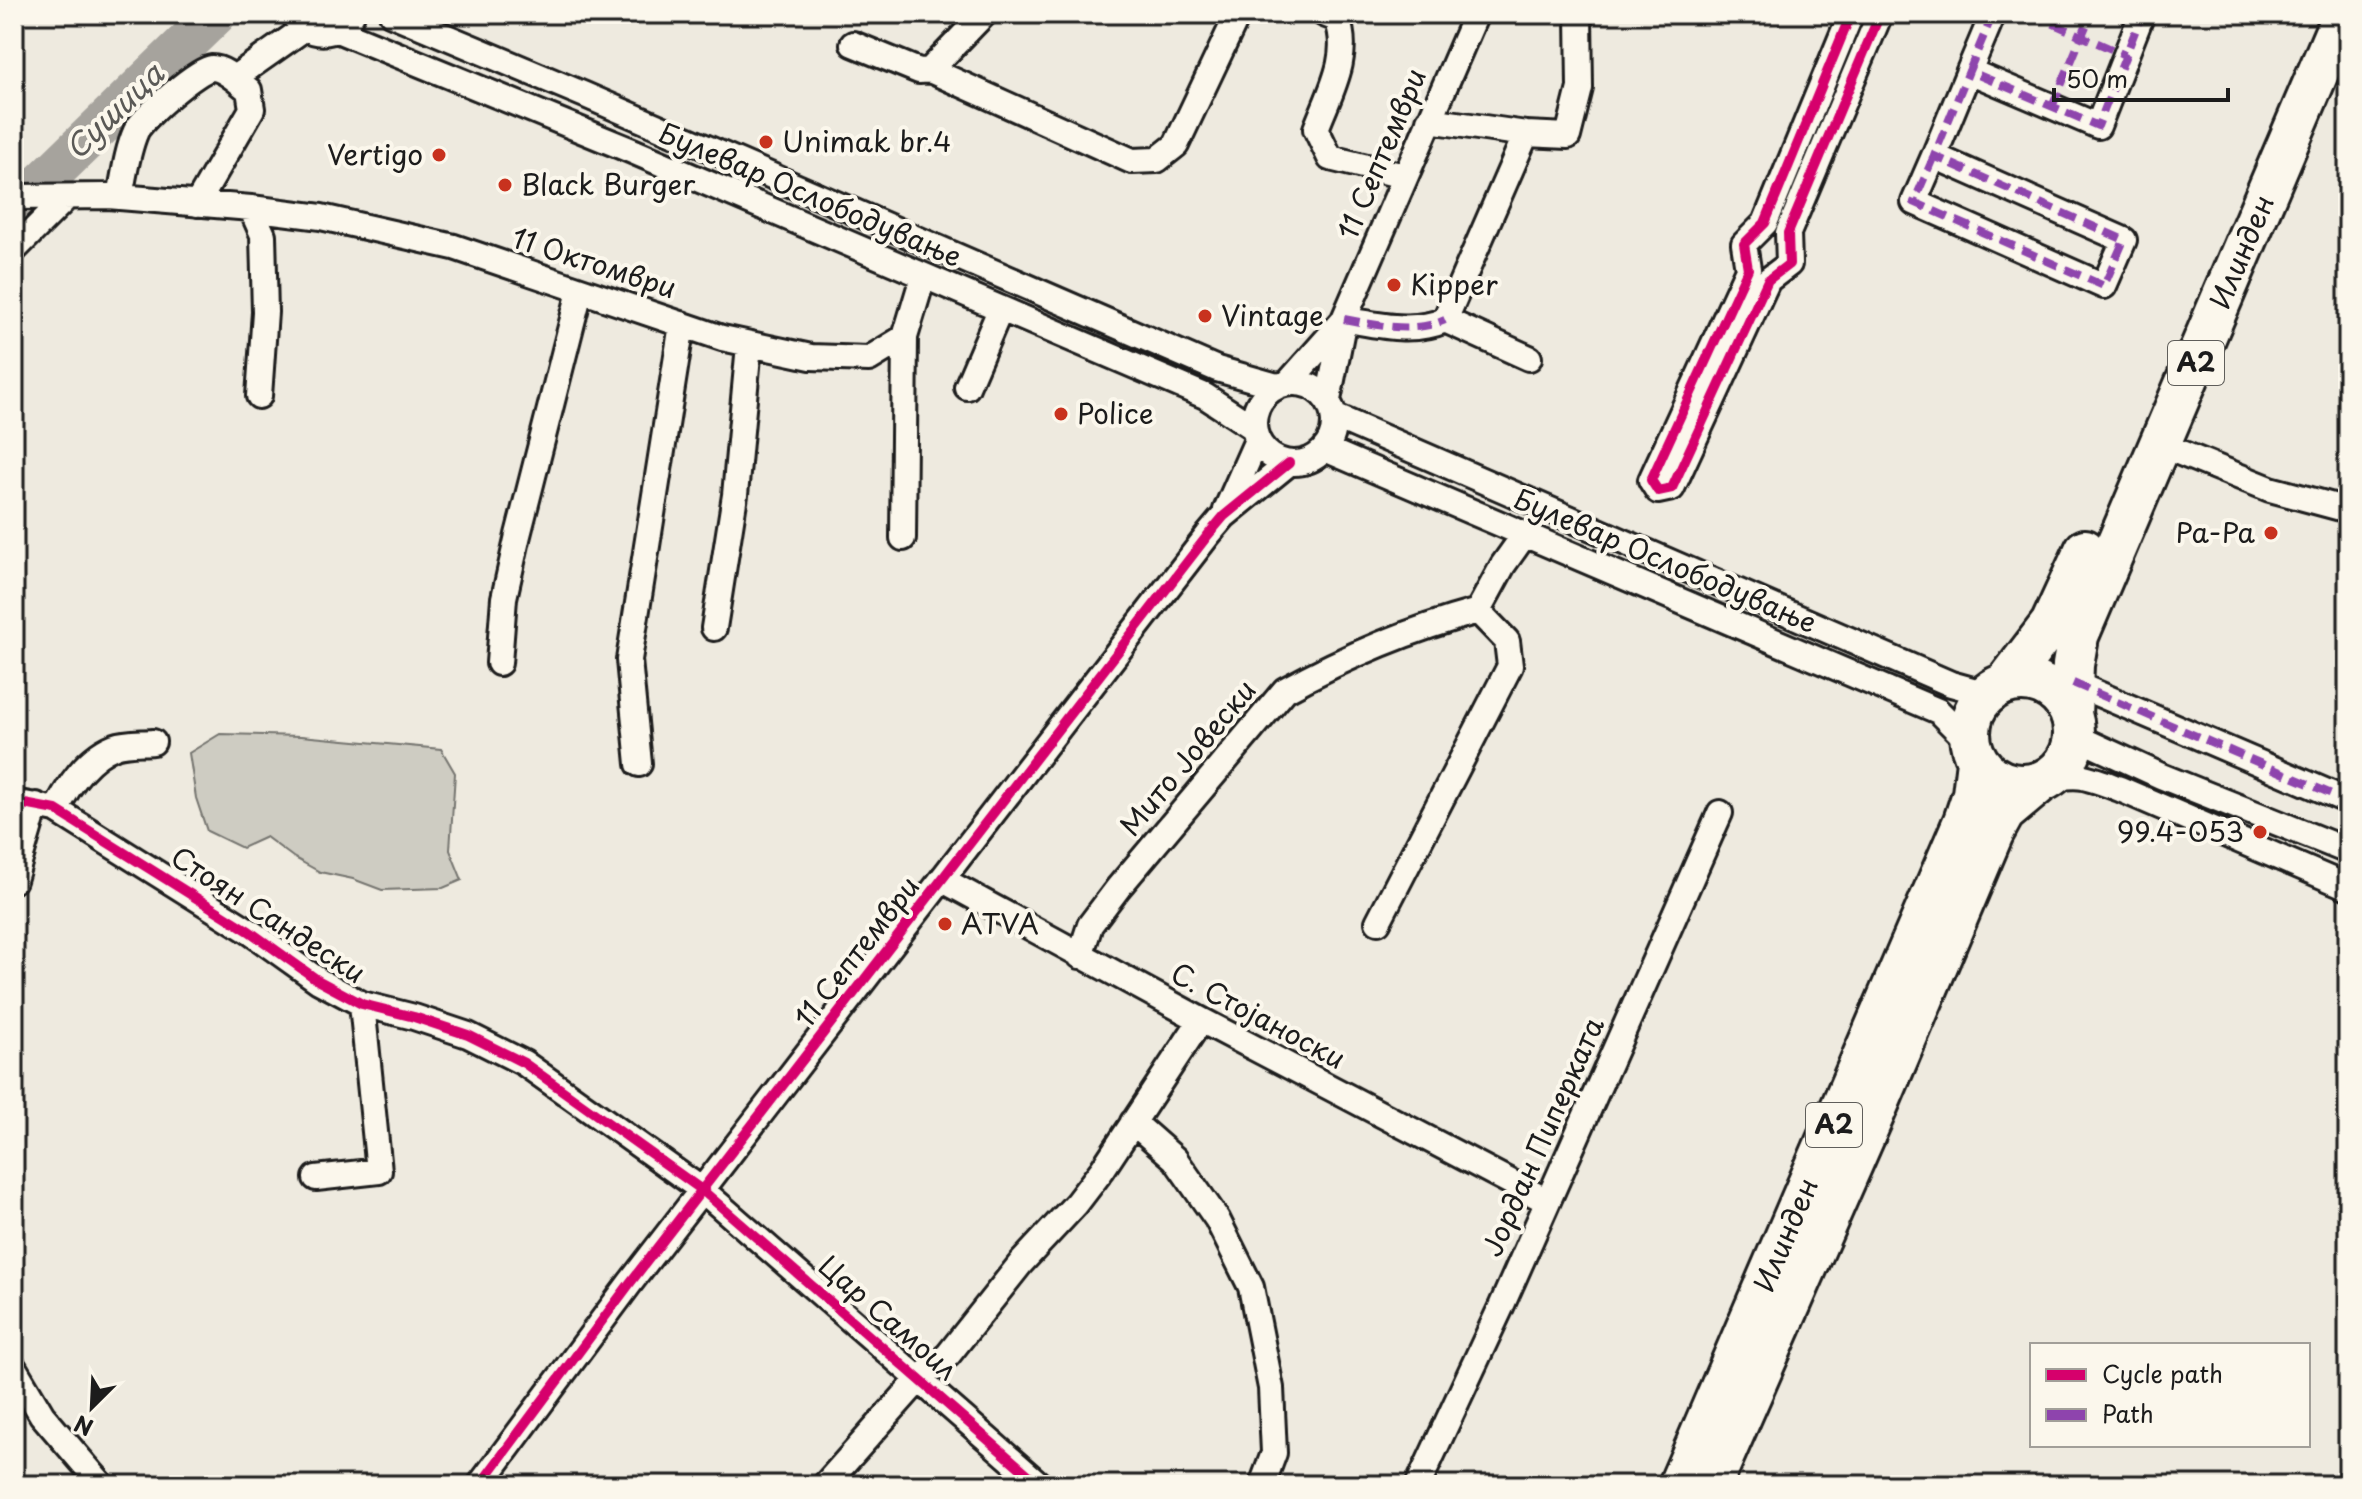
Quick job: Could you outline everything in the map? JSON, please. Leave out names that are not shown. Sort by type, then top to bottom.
[{"type":"main road","name":"Илинден","points":[[1679,1485],[1964,821],[1973,794],[1972,717],[2051,624],[2137,434],[2316,14]]},
{"type":"main road","name":"Илинден","points":[[1711,1485],[1993,833],[2004,813],[2061,768],[2073,747],[2078,636],[2343,14]]},
{"type":"main road","points":[[1997,689],[2022,681],[2038,683],[2053,691],[2073,711]]},
{"type":"main road","points":[[1974,752],[1987,772],[2013,785],[2042,781]]},
{"type":"street","name":"Булевар Ослободување","points":[[392,14],[1217,369],[1283,384]]},
{"type":"street","points":[[930,70],[984,14]]},
{"type":"street","points":[[853,44],[919,71],[930,70],[1132,161],[1157,160],[1176,145],[1238,14]]},
{"type":"street","points":[[1324,14],[1337,19],[1343,33],[1341,63],[1316,129],[1330,158],[1404,176]]},
{"type":"street","name":"11 Септември","points":[[1331,408],[1344,319],[1476,14]]},
{"type":"street","points":[[1429,120],[1526,134],[1568,136],[1580,88],[1579,14]]},
{"type":"street","points":[[1851,14],[1765,223],[1744,244],[1748,269],[1651,480],[1658,491],[1672,488],[1768,280],[1789,264],[1788,233],[1880,14]]},
{"type":"street","points":[[1934,156],[2124,240],[2104,286],[1914,202],[1993,14]]},
{"type":"street","points":[[1969,71],[2098,126],[2142,14]]},
{"type":"street","name":"Булевар Ослободување","points":[[316,23],[630,150],[1205,396],[1256,434]]},
{"type":"street","points":[[234,78],[316,23]]},
{"type":"street","points":[[120,197],[137,129],[147,117],[208,68],[217,68],[249,90],[252,109],[197,204]]},
{"type":"street","points":[[1344,319],[1392,328],[1436,324],[1445,320],[1526,134]]},
{"type":"street","points":[[14,197],[55,198]]},
{"type":"street","name":"11 Октомври","points":[[55,198],[120,197],[321,217],[454,247],[749,345],[811,357],[869,359],[905,337]]},
{"type":"street","points":[[14,250],[55,198]]},
{"type":"street","points":[[251,208],[263,235],[265,312],[259,396]]},
{"type":"street","points":[[903,538],[905,337],[923,277]]},
{"type":"street","points":[[499,663],[504,598],[580,291]]},
{"type":"street","points":[[967,387],[1000,310]]},
{"type":"street","name":"11 Септември","points":[[1283,384],[1344,319]]},
{"type":"street","points":[[1445,320],[1529,358]]},
{"type":"street","points":[[639,764],[629,660],[682,324]]},
{"type":"street","points":[[714,628],[735,495],[749,345]]},
{"type":"street","points":[[1283,384],[1311,386],[1331,408],[1333,434],[1325,449],[1305,462],[1289,463],[1276,459],[1265,451],[1256,434],[1258,403],[1283,384]]},
{"type":"street","name":"Булевар Ослободување","points":[[1331,408],[1951,684],[1997,689]]},
{"type":"street","name":"11 Септември","points":[[1224,516],[1256,434]]},
{"type":"street","points":[[2161,445],[2270,489],[2348,510]]},
{"type":"street","name":"Булевар Ослободување","points":[[1325,449],[1938,711],[1974,752]]},
{"type":"street","name":"11 Септември","points":[[480,1485],[702,1190],[1224,516],[1289,463]]},
{"type":"street","points":[[1378,922],[1510,666],[1507,641],[1478,611],[1503,565],[1525,534]]},
{"type":"street","name":"Мито Јовески","points":[[1080,956],[1090,925],[1118,888],[1285,690],[1320,671],[1415,632],[1478,611]]},
{"type":"street","points":[[2073,711],[2348,801]]},
{"type":"street","points":[[2073,711],[2161,776],[2348,851]]},
{"type":"street","points":[[14,880],[35,805],[66,790],[89,761],[117,745],[153,742]]},
{"type":"street","points":[[2042,781],[2071,774],[2105,783],[2348,887]]},
{"type":"street","name":"Стоян Сандески","points":[[35,805],[249,931],[319,981],[362,1004],[468,1035],[524,1063],[702,1190]]},
{"type":"street","name":"Јордан Пиперката","points":[[1418,1485],[1454,1414],[1720,813]]},
{"type":"street","name":"С. Стојаноски","points":[[943,880],[1080,956],[1547,1201]]},
{"type":"street","points":[[316,1178],[379,1171],[362,1004]]},
{"type":"street","points":[[825,1485],[920,1378],[948,1355],[1021,1263],[1076,1204],[1102,1170],[1201,1020]]},
{"type":"street","points":[[1133,1122],[1175,1159],[1217,1219],[1251,1287],[1271,1388],[1274,1453],[1262,1485]]},
{"type":"street","name":"Цар Самоил","points":[[702,1190],[1040,1485]]},
{"type":"street","points":[[14,1368],[42,1415],[102,1485]]},
{"type":"shaded area","points":[[220,734],[301,736],[441,749],[455,773],[450,850],[462,880],[443,888],[382,890],[353,879],[320,872],[266,837],[242,848],[207,831],[196,798],[189,753]]},
{"type":"waterway","name":"Сушица","points":[[14,210],[216,14]]},
{"type":"marked path","points":[[1993,14],[1969,71],[2098,126],[2142,14]]},
{"type":"marked path","points":[[2031,14],[2125,55]]},
{"type":"marked path","points":[[2052,107],[2091,14]]},
{"type":"marked path","points":[[1934,156],[1914,202],[2104,286],[2124,240],[1934,156],[1969,71]]},
{"type":"marked path","points":[[1344,319],[1408,327],[1421,327],[1445,320]]},
{"type":"marked path","points":[[2073,683],[2348,801]]},
{"type":"cycle path","points":[[1851,14],[1765,223],[1744,244],[1748,269],[1651,480],[1658,491],[1672,488],[1768,280],[1789,264],[1788,233],[1880,14]]},
{"type":"cycle path","points":[[480,1485],[630,1283],[1208,535],[1224,516],[1289,463]]},
{"type":"cycle path","points":[[14,802],[56,810],[249,931],[319,981],[362,1004],[468,1035],[524,1063],[702,1190],[1040,1485]]},
{"type":"place","name":"Unimak br.4","points":[[766,142]]},
{"type":"place","name":"Vertigo","points":[[439,155]]},
{"type":"place","name":"Black Burger","points":[[505,185]]},
{"type":"place","name":"Kipper","points":[[1394,285]]},
{"type":"place","name":"Vintage","points":[[1205,316]]},
{"type":"place","name":"Police","points":[[1061,414]]},
{"type":"place","name":"Ра-Ра","points":[[2271,533]]},
{"type":"place","name":"99.4-053","points":[[2260,832]]},
{"type":"place","name":"ATVA","points":[[945,924]]}]
